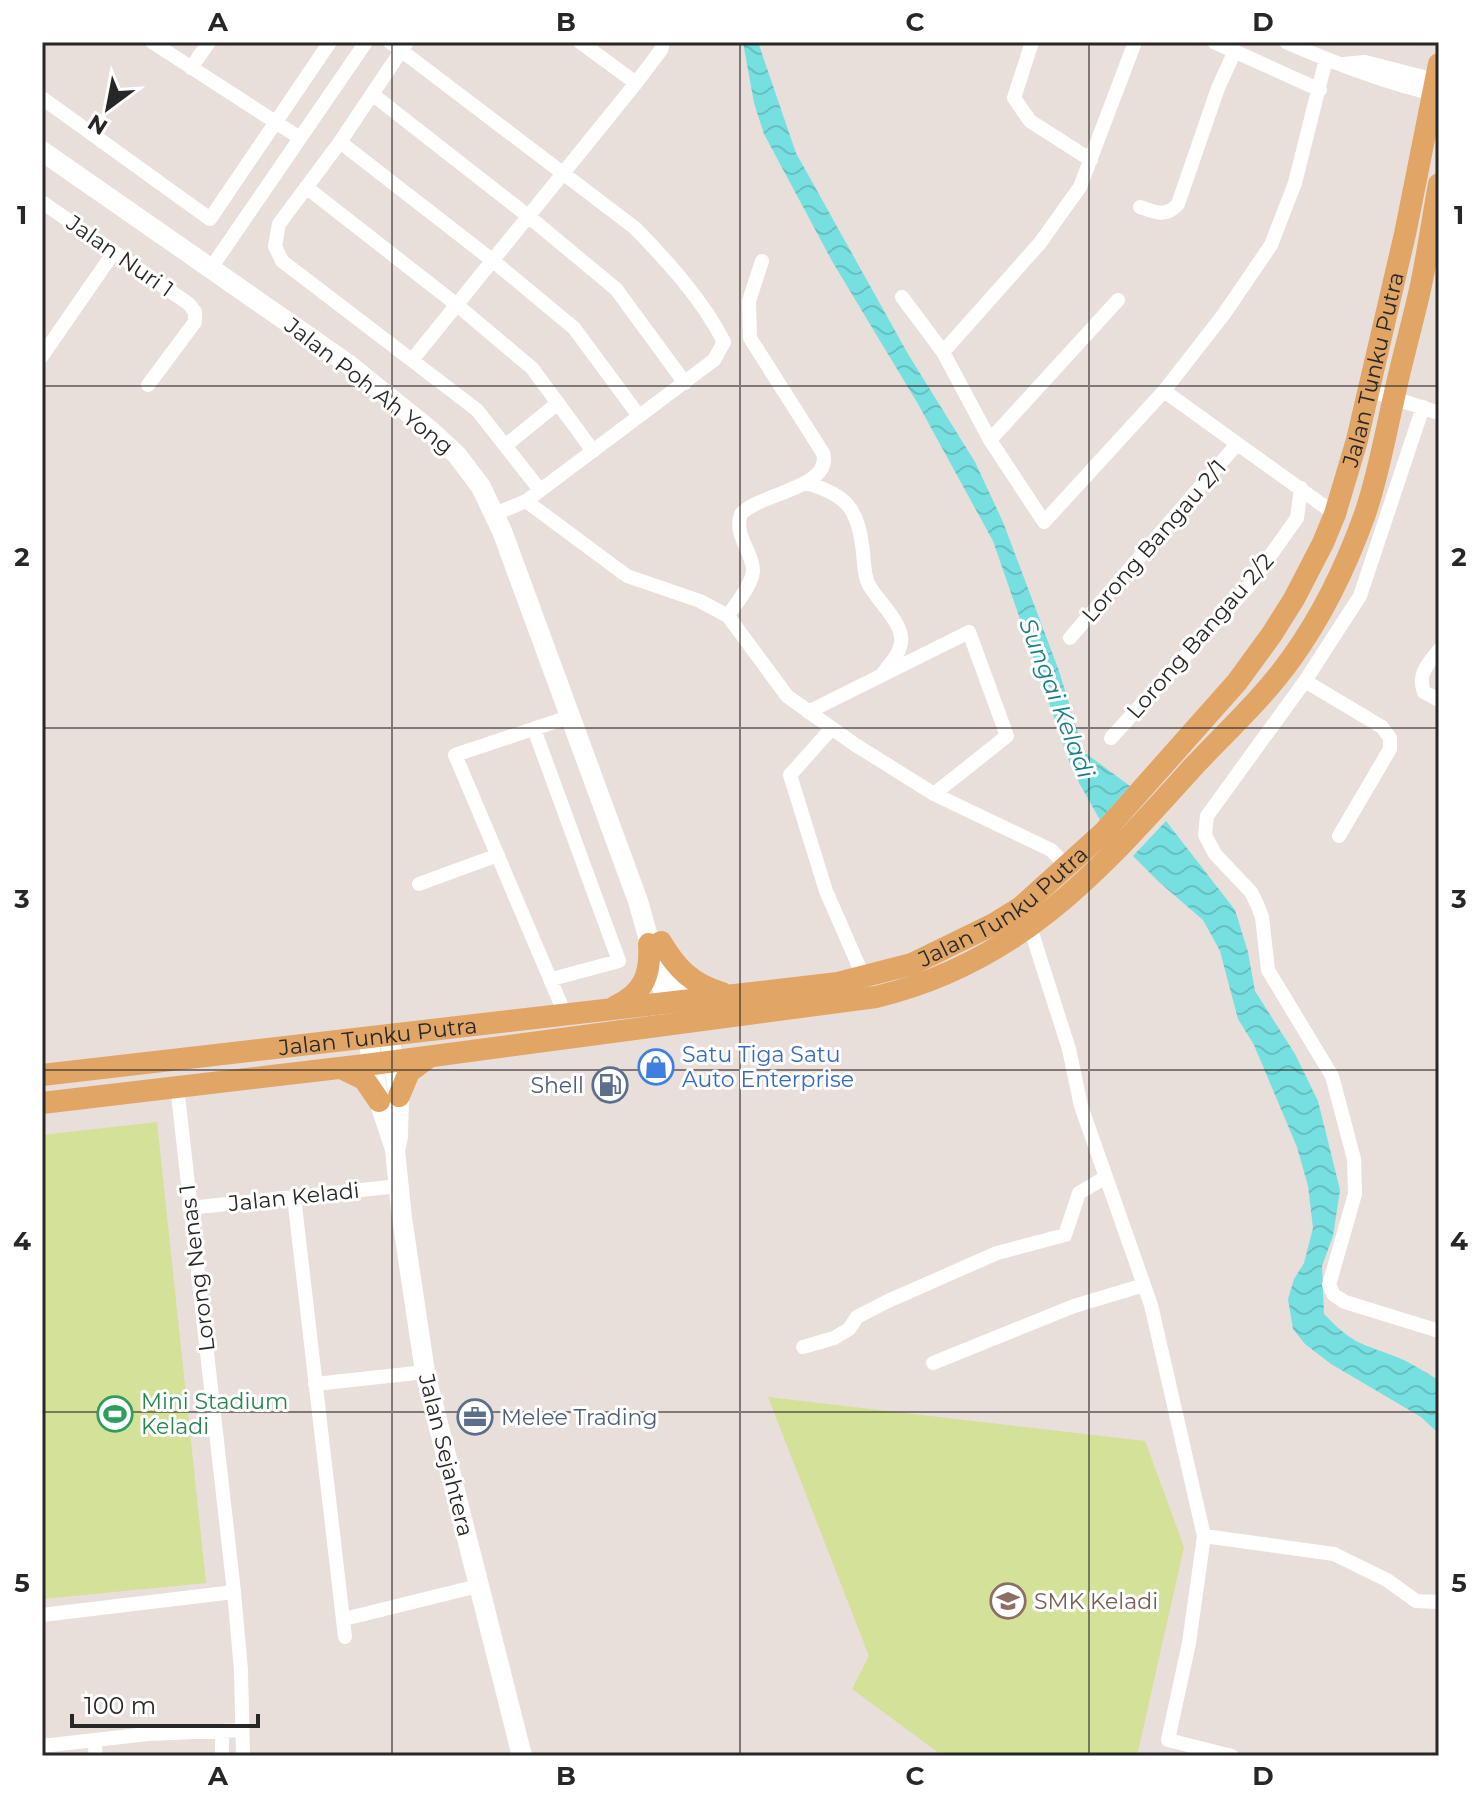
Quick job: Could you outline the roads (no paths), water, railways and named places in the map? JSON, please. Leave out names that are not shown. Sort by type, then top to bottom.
[{"type":"main road","name":"Jalan Tunku Putra","points":[[1151,797],[1272,634],[1294,599],[1335,514],[1369,390],[1436,84]]},
{"type":"main road","name":"Jalan Poh Ah Yong","points":[[43,154],[348,364],[457,455],[481,487],[495,514],[655,943],[681,1023]]},
{"type":"main road","name":"Jalan Tunku Putra","points":[[42,1103],[340,1068],[876,997],[908,990],[955,971],[1030,927],[1064,901],[1111,841],[1151,797],[1276,678],[1327,600],[1364,515],[1385,444],[1421,284],[1439,184]]},
{"type":"main road","name":"Jalan Tunku Putra","points":[[42,1075],[864,978],[912,964],[992,925],[1021,907],[1068,867],[1111,841]]},
{"type":"main road","points":[[655,943],[694,982],[723,993],[754,992]]},
{"type":"main road","points":[[612,1009],[630,1000],[643,984],[655,943]]},
{"type":"main road","name":"Jalan Sejahtera","points":[[378,1036],[389,1098],[408,1269],[425,1372],[522,1756]]},
{"type":"main road","points":[[340,1068],[364,1079],[389,1098],[409,1072],[429,1057],[442,1054]]},
{"type":"street","points":[[152,42],[300,138]]},
{"type":"street","points":[[191,68],[209,42]]},
{"type":"street","points":[[42,98],[210,219],[330,42]]},
{"type":"street","points":[[211,268],[366,42]]},
{"type":"street","points":[[580,42],[636,83]]},
{"type":"street","points":[[412,360],[636,83],[661,50],[663,42]]},
{"type":"street","points":[[1032,42],[1014,98],[1030,121],[1091,160]]},
{"type":"street","points":[[943,352],[1040,243],[1080,187],[1135,42]]},
{"type":"street","points":[[1214,42],[1320,90]]},
{"type":"street","points":[[1286,42],[1343,64],[1365,62],[1412,81],[1436,84]]},
{"type":"street","points":[[495,514],[526,501],[685,383],[714,360],[724,342],[713,321],[660,254],[635,228],[399,45],[340,142],[279,224],[275,246],[282,261],[477,410],[540,490]]},
{"type":"street","points":[[1140,207],[1160,214],[1172,212],[1178,204],[1218,88],[1234,53]]},
{"type":"street","points":[[902,297],[943,352],[990,440],[1044,522],[1164,391],[1224,314],[1271,245],[1295,183],[1326,59]]},
{"type":"street","points":[[1412,81],[1425,73],[1436,84]]},
{"type":"street","points":[[1412,81],[1426,102],[1436,84]]},
{"type":"street","points":[[372,94],[616,289],[685,383]]},
{"type":"street","points":[[340,142],[574,328],[639,416]]},
{"type":"street","points":[[306,187],[532,368],[593,451]]},
{"type":"street","name":"Jalan Nuri 1","points":[[42,202],[189,304],[195,312],[195,322],[148,385]]},
{"type":"street","points":[[42,356],[114,252]]},
{"type":"street","points":[[762,261],[749,301],[750,338],[823,453],[834,494]]},
{"type":"street","points":[[990,440],[1118,300]]},
{"type":"street","points":[[1369,390],[1439,413]]},
{"type":"street","points":[[1164,391],[1335,514]]},
{"type":"street","points":[[506,445],[558,403]]},
{"type":"street","points":[[1423,407],[1360,596],[1305,681],[1207,816],[1205,835],[1215,854],[1251,892],[1262,917],[1268,970],[1332,1076],[1354,1159],[1355,1194],[1329,1285],[1334,1295],[1345,1302],[1439,1331]]},
{"type":"street","name":"Lorong Bangau 2/1","points":[[1070,638],[1237,444]]},
{"type":"street","points":[[728,616],[750,580],[753,569],[739,530],[741,514],[754,503],[806,483],[821,472],[825,461]]},
{"type":"street","points":[[806,483],[834,494],[856,514],[868,583],[901,635],[900,650],[882,674]]},
{"type":"street","name":"Lorong Bangau 2/2","points":[[1111,738],[1248,587],[1297,518],[1301,488]]},
{"type":"street","points":[[526,501],[627,576],[700,601],[728,616],[787,696],[808,712],[934,794],[1051,850],[1068,867]]},
{"type":"street","points":[[808,712],[969,632],[1007,736],[934,794]]},
{"type":"street","points":[[1439,650],[1422,673],[1421,684],[1424,692],[1439,700]]},
{"type":"street","points":[[1305,681],[1382,727],[1390,738],[1390,749],[1339,836]]},
{"type":"street","points":[[565,1014],[455,755],[569,717]]},
{"type":"street","points":[[832,728],[790,775],[826,891],[864,978]]},
{"type":"street","points":[[534,729],[619,961],[552,979]]},
{"type":"street","points":[[419,884],[498,855]]},
{"type":"street","points":[[1030,927],[1069,1049],[1081,1106],[1151,1305],[1204,1536],[1189,1643],[1168,1740],[1232,1756]]},
{"type":"street","name":"Lorong Nenas 1","points":[[177,1086],[234,1592],[241,1670],[243,1756]]},
{"type":"street","points":[[803,1347],[834,1338],[849,1329],[857,1317],[997,1253],[1065,1235],[1079,1193],[1106,1177]]},
{"type":"street","name":"Jalan Keladi","points":[[189,1208],[399,1186]]},
{"type":"street","points":[[294,1197],[345,1637]]},
{"type":"street","points":[[933,1363],[1074,1306],[1144,1285]]},
{"type":"street","points":[[315,1384],[425,1372]]},
{"type":"street","points":[[1204,1536],[1334,1554],[1387,1580],[1416,1601],[1439,1602]]},
{"type":"street","points":[[344,1619],[478,1586]]},
{"type":"street","points":[[42,1615],[234,1592]]},
{"type":"street","points":[[42,1746],[148,1734],[242,1730]]},
{"type":"street","points":[[222,1731],[222,1756]]},
{"type":"street","points":[[94,1740],[96,1756]]},
{"type":"water","name":"Sungai Keladi","points":[[743,42],[758,42],[796,153],[908,354],[975,462],[1003,522],[1059,671],[1084,752],[1130,786],[1100,820],[1073,772],[993,541],[918,404],[832,261],[764,134],[754,103]]},
{"type":"water","points":[[1166,821],[1235,910],[1248,952],[1255,991],[1295,1054],[1318,1101],[1340,1190],[1333,1236],[1322,1266],[1324,1314],[1356,1341],[1405,1361],[1439,1380],[1439,1434],[1421,1417],[1331,1364],[1305,1344],[1293,1329],[1288,1299],[1294,1279],[1304,1263],[1313,1228],[1308,1186],[1297,1147],[1254,1045],[1238,1019],[1220,951],[1203,920],[1133,856]]},
{"type":"place","name":"Satu Tiga Satu Auto Enterprise","points":[[656,1067]]},
{"type":"place","name":"Shell","points":[[610,1085]]},
{"type":"place","name":"Mini Stadium Keladi","points":[[115,1414]]},
{"type":"place","name":"Melee Trading","points":[[475,1417]]},
{"type":"place","name":"SMK Keladi","points":[[1008,1601]]}]
